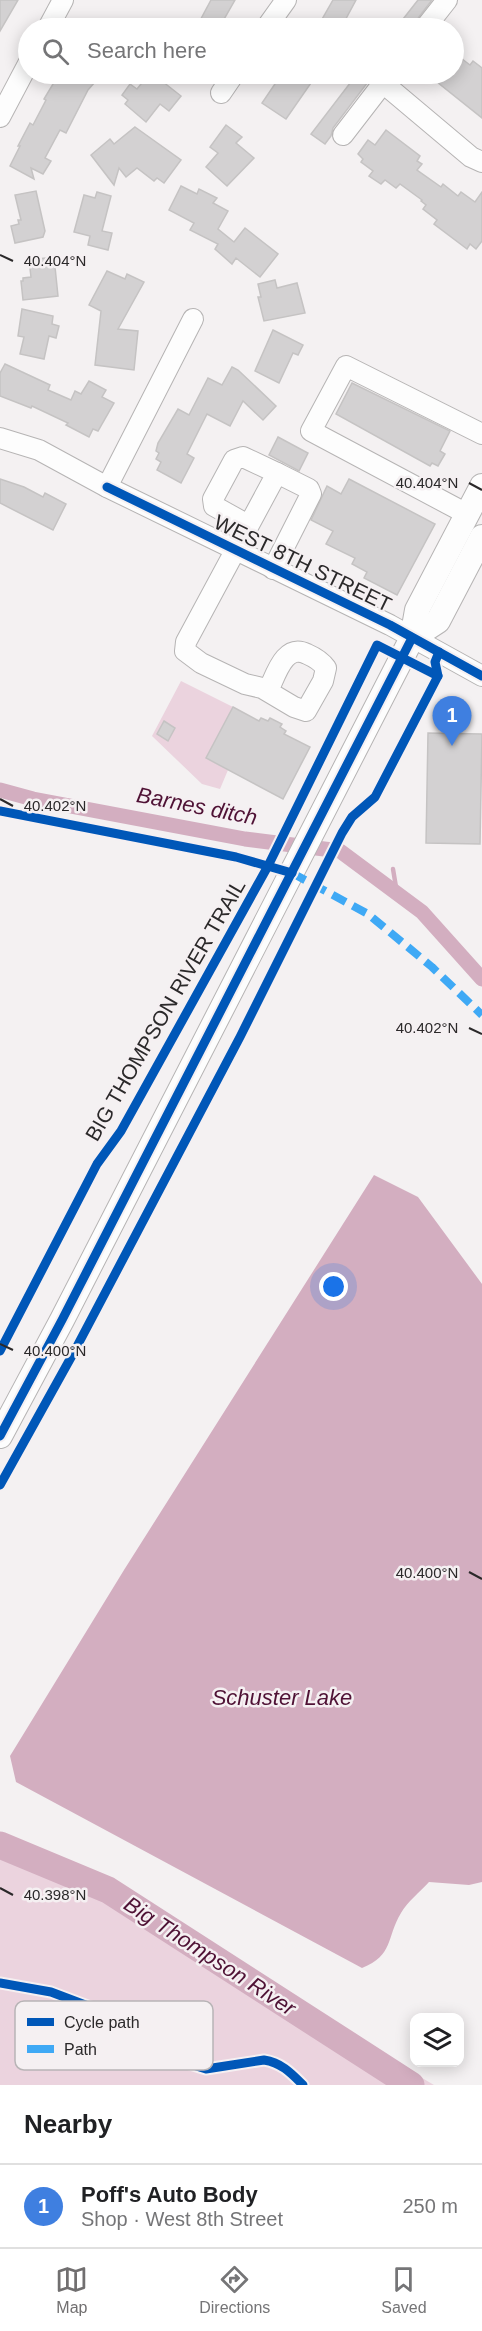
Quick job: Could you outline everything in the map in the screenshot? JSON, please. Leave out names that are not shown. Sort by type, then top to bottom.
[{"type":"main road","points":[[0,1436],[412,638],[417,610],[482,486]]},
{"type":"main road","points":[[412,638],[438,621],[482,537]]},
{"type":"street","points":[[53,18],[63,0]]},
{"type":"street","points":[[273,18],[286,0]]},
{"type":"street","points":[[433,18],[447,0]]},
{"type":"street","points":[[0,115],[18,82]]},
{"type":"street","points":[[221,93],[227,84]]},
{"type":"street","points":[[343,135],[382,84]]},
{"type":"street","points":[[393,84],[471,157],[482,162]]},
{"type":"street","points":[[107,487],[193,320]]},
{"type":"street","points":[[467,514],[311,431],[345,366],[482,434]]},
{"type":"street","name":"WEST 8TH STREET","points":[[0,438],[39,450],[107,487],[412,638],[482,676]]},
{"type":"street","points":[[248,525],[214,506],[213,499],[234,460],[243,457],[309,489],[311,494],[273,569]]},
{"type":"street","points":[[268,691],[245,684],[201,663],[185,651],[186,642],[277,473]]},
{"type":"shaded area","points":[[181,681],[233,707],[206,758],[228,770],[220,789],[202,784],[152,736]]},
{"type":"shaded area","points":[[0,1844],[103,1883],[242,1971],[434,2085],[0,2085]]},
{"type":"water","name":"Schuster Lake","points":[[374,1175],[418,1197],[482,1284],[482,1882],[469,1885],[429,1882],[404,1909],[384,1951],[372,1963],[362,1968],[16,1782],[10,1756],[124,1570]]},
{"type":"building","points":[[0,0],[18,0],[0,31]]},
{"type":"building","points":[[211,0],[235,0],[225,18],[201,18]]},
{"type":"building","points":[[333,0],[356,0],[346,18],[323,18]]},
{"type":"building","points":[[418,0],[432,0],[418,18],[404,18]]},
{"type":"building","points":[[464,60],[470,65],[473,61],[482,68],[482,118],[440,84],[464,84]]},
{"type":"building","points":[[53,84],[93,84],[66,133],[60,130],[45,158],[51,161],[43,174],[31,168],[34,179],[10,166],[30,123],[33,125],[46,100],[44,99]]},
{"type":"building","points":[[130,84],[137,89],[141,84],[166,84],[181,96],[169,111],[160,104],[146,122],[125,104],[128,100],[122,95]]},
{"type":"building","points":[[275,84],[310,84],[286,119],[262,103]]},
{"type":"building","points":[[349,84],[366,84],[333,128],[325,144],[311,134]]},
{"type":"building","points":[[226,125],[242,137],[236,143],[254,158],[227,186],[206,167],[218,153],[210,147]]},
{"type":"building","points":[[135,127],[181,160],[164,183],[157,178],[154,181],[137,168],[126,177],[119,168],[114,185],[91,155],[110,139],[114,144]]},
{"type":"building","points":[[386,130],[420,156],[417,161],[422,164],[417,170],[441,187],[443,184],[458,196],[461,192],[475,202],[482,192],[482,241],[476,249],[470,244],[467,249],[434,224],[437,220],[423,209],[426,205],[422,200],[400,184],[396,188],[385,180],[381,184],[369,176],[373,171],[361,162],[363,159],[358,154],[368,140],[375,145]]},
{"type":"building","points":[[181,186],[197,194],[199,189],[217,198],[213,203],[228,211],[218,229],[234,242],[245,228],[278,254],[260,277],[236,258],[232,264],[215,249],[218,244],[190,230],[194,223],[169,210]]},
{"type":"building","points":[[36,191],[45,231],[43,237],[15,243],[11,226],[19,224],[18,220],[21,220],[15,195]]},
{"type":"building","points":[[97,192],[111,196],[102,231],[112,233],[108,250],[88,245],[90,236],[74,232],[84,195],[95,198]]},
{"type":"building","points":[[54,257],[58,296],[23,300],[21,281],[23,278],[31,277],[29,260]]},
{"type":"building","points":[[107,271],[125,279],[127,274],[144,282],[118,329],[138,331],[134,370],[95,365],[101,311],[89,305]]},
{"type":"building","points":[[275,280],[277,288],[297,283],[305,313],[264,321],[258,297],[261,297],[258,284]]},
{"type":"building","points":[[22,309],[53,316],[52,324],[59,326],[56,338],[49,336],[44,359],[20,354],[24,337],[18,336]]},
{"type":"building","points":[[273,330],[303,345],[298,355],[293,353],[279,383],[255,371]]},
{"type":"building","points":[[5,364],[50,385],[48,390],[71,400],[75,391],[81,394],[89,381],[106,390],[102,397],[114,403],[98,431],[93,429],[89,437],[66,425],[68,423],[32,406],[31,408],[0,396],[0,373]]},
{"type":"building","points":[[232,367],[276,406],[263,420],[243,401],[230,426],[207,414],[187,454],[194,458],[181,483],[157,470],[161,462],[156,459],[159,453],[156,451],[158,443],[178,409],[189,415],[208,378],[222,385]]},
{"type":"building","points":[[352,383],[450,431],[440,451],[445,454],[438,466],[432,463],[430,466],[336,414]]},
{"type":"building","points":[[278,437],[308,453],[299,471],[269,455]]},
{"type":"building","points":[[0,479],[24,487],[43,497],[45,493],[66,504],[53,530],[0,503]]},
{"type":"building","points":[[349,479],[435,524],[397,595],[364,578],[367,572],[352,564],[355,558],[326,544],[333,531],[311,520],[327,486],[341,494]]},
{"type":"building","points":[[233,707],[259,721],[261,718],[268,721],[270,718],[282,724],[280,727],[286,731],[284,734],[310,747],[283,799],[206,758]]},
{"type":"building","points":[[164,721],[175,728],[168,741],[157,734]]},
{"type":"building","points":[[428,733],[482,734],[480,844],[426,843]]},
{"type":"waterway","name":"Barnes ditch","points":[[0,790],[33,799],[245,839],[340,851],[422,912],[482,979]]},
{"type":"waterway","points":[[393,869],[397,893]]},
{"type":"waterway","name":"Big Thompson River","points":[[0,1845],[108,1890],[411,2085]]},
{"type":"marked path","points":[[292,873],[368,914],[432,967],[482,1015]]},
{"type":"cycle path","points":[[107,487],[390,625],[482,676]]},
{"type":"cycle path","points":[[0,1436],[62,1320],[412,638]]},
{"type":"cycle path","name":"BIG THOMPSON RIVER TRAIL","points":[[0,1351],[97,1164],[121,1131],[268,866],[377,645],[438,676]]},
{"type":"cycle path","points":[[0,1485],[74,1352],[240,1037],[342,833],[352,817],[375,797],[438,676],[435,662],[439,652]]},
{"type":"cycle path","points":[[0,811],[236,857],[292,873]]},
{"type":"cycle path","points":[[0,1983],[51,1992],[75,2001]]},
{"type":"cycle path","points":[[213,2068],[270,2061],[281,2066],[303,2085]]},
{"type":"place","name":"Poff's Auto Body","points":[[452,746]]}]
